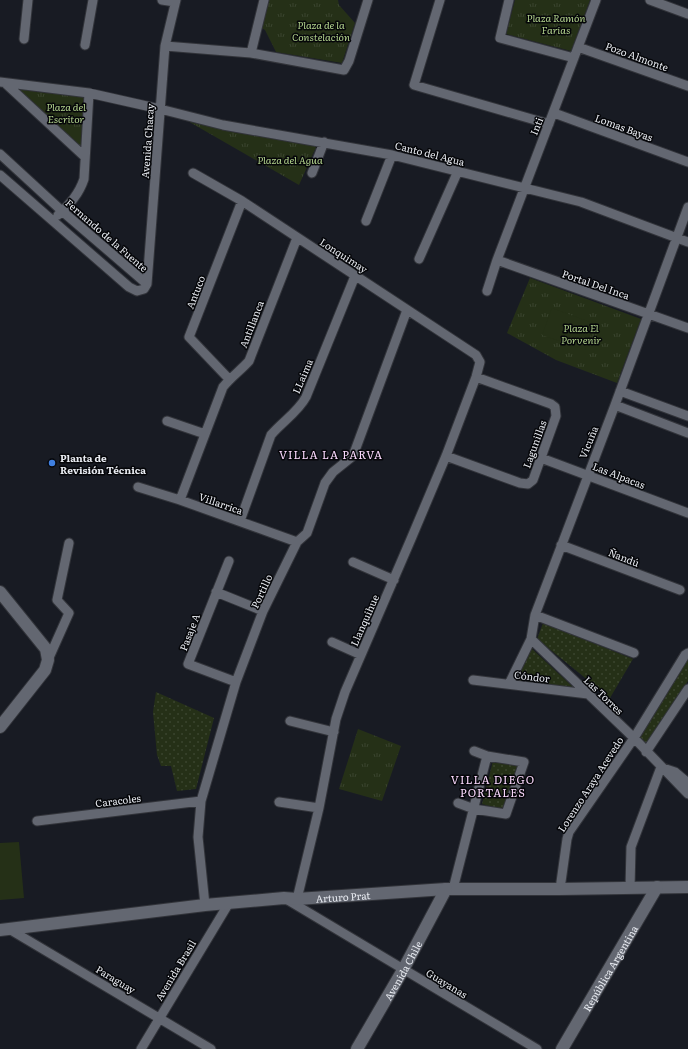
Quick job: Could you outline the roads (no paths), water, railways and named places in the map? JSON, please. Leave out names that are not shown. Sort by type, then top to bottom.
[{"type":"main road","points":[[0,592],[46,649],[48,660],[45,670],[0,726]]},
{"type":"main road","name":"República Argentina","points":[[562,1049],[657,887]]},
{"type":"main road","name":"Arturo Prat","points":[[5,930],[205,905],[284,898],[298,899],[450,889],[688,887]]},
{"type":"main road","name":"Avenida Chile","points":[[357,1049],[450,889]]},
{"type":"street","points":[[24,39],[28,0]]},
{"type":"street","points":[[85,45],[93,0]]},
{"type":"street","points":[[162,0],[176,1]]},
{"type":"street","points":[[251,54],[264,0]]},
{"type":"street","points":[[165,46],[251,54],[344,70],[349,61],[368,0]]},
{"type":"street","points":[[440,0],[414,85],[549,124]]},
{"type":"street","points":[[509,0],[500,38],[574,58]]},
{"type":"street","name":"Inti","points":[[487,291],[496,260],[554,113],[596,0]]},
{"type":"street","points":[[650,0],[688,14]]},
{"type":"street","name":"Avenida Chacay","points":[[147,284],[165,46],[176,1]]},
{"type":"street","name":"Pozo Almonte","points":[[578,47],[688,86]]},
{"type":"street","points":[[2,82],[85,157]]},
{"type":"street","name":"Canto del Agua","points":[[2,82],[89,93],[223,125],[392,155],[581,202],[688,242]]},
{"type":"street","points":[[52,221],[81,190],[84,178],[89,93]]},
{"type":"street","name":"Lomas Bayas","points":[[554,113],[688,162]]},
{"type":"street","points":[[312,173],[324,142]]},
{"type":"street","name":"Fernando de la Fuente","points":[[0,154],[62,212],[147,284],[144,289],[137,291],[129,287],[0,175]]},
{"type":"street","points":[[366,221],[392,155]]},
{"type":"street","points":[[419,259],[458,171]]},
{"type":"street","name":"Lonquimay","points":[[193,173],[242,201],[296,238],[476,355],[480,360]]},
{"type":"street","name":"Antuco","points":[[229,379],[189,337],[242,201]]},
{"type":"street","name":"Vicuña","points":[[509,684],[531,639],[534,616],[615,405],[688,207]]},
{"type":"street","name":"Antillanca","points":[[180,500],[223,387],[229,379],[249,360],[296,238]]},
{"type":"street","name":"Portal Del Inca","points":[[496,260],[688,328]]},
{"type":"street","name":"LLaima","points":[[240,521],[271,435],[278,426],[301,406],[355,276]]},
{"type":"street","name":"Portillo","points":[[205,905],[198,838],[201,801],[236,682],[264,611],[297,542],[308,533],[325,483],[333,472],[353,456],[407,310]]},
{"type":"street","name":"Llanquihue","points":[[298,899],[319,808],[334,732],[345,692],[446,456],[476,377],[480,360]]},
{"type":"street","name":"Lagunillas","points":[[446,456],[520,483],[528,484],[533,480],[556,416],[555,407],[551,404],[476,377]]},
{"type":"street","points":[[620,391],[688,416]]},
{"type":"street","points":[[615,405],[688,433]]},
{"type":"street","points":[[167,421],[205,434]]},
{"type":"street","name":"Las Alpacas","points":[[541,458],[688,513]]},
{"type":"street","name":"Villarrica","points":[[138,487],[180,500],[297,542]]},
{"type":"street","points":[[48,660],[68,613],[57,600],[70,543]]},
{"type":"street","name":"Ñandú","points":[[561,545],[680,590]]},
{"type":"street","name":"Pasaje A","points":[[229,561],[188,664],[236,682]]},
{"type":"street","points":[[353,562],[394,580]]},
{"type":"street","points":[[216,592],[264,611]]},
{"type":"street","points":[[534,616],[634,654]]},
{"type":"street","name":"Las Torres","points":[[531,639],[634,738],[688,794]]},
{"type":"street","points":[[332,642],[361,655]]},
{"type":"street","name":"Lorenzo Araya Acevedo","points":[[560,889],[569,832],[634,738],[685,655],[688,653]]},
{"type":"street","name":"Cóndor","points":[[473,680],[588,694]]},
{"type":"street","points":[[646,752],[688,689]]},
{"type":"street","points":[[290,721],[334,732]]},
{"type":"street","points":[[458,803],[474,809],[506,814],[524,762],[487,756],[474,751]]},
{"type":"street","points":[[450,889],[474,809],[487,756]]},
{"type":"street","points":[[630,888],[631,847],[661,767]]},
{"type":"street","name":"Las Torres","points":[[661,767],[675,772],[688,783]]},
{"type":"street","name":"Caracoles","points":[[37,821],[201,801]]},
{"type":"street","points":[[278,802],[319,808]]},
{"type":"street","name":"Guayanas","points":[[284,898],[537,1049]]},
{"type":"street","name":"Avenida Brasil","points":[[141,1049],[229,903]]},
{"type":"street","name":"Paraguay","points":[[5,930],[160,1018],[211,1049]]},
{"type":"place","name":"Planta de Revisión Técnica","points":[[52,463]]},
{"type":"district","name":"VILLA LA PARVA","points":[[331,454]]},
{"type":"district","name":"VILLA DIEGO PORTALES","points":[[493,785]]},
{"type":"park label","name":"Plaza Ramón Farías","points":[[556,22]]},
{"type":"park label","name":"Plaza de la Constelación","points":[[321,30]]},
{"type":"park label","name":"Plaza del Escritor","points":[[66,112]]},
{"type":"park label","name":"Plaza del Agua","points":[[290,159]]},
{"type":"park label","name":"Plaza El Porvenir","points":[[581,332]]}]
